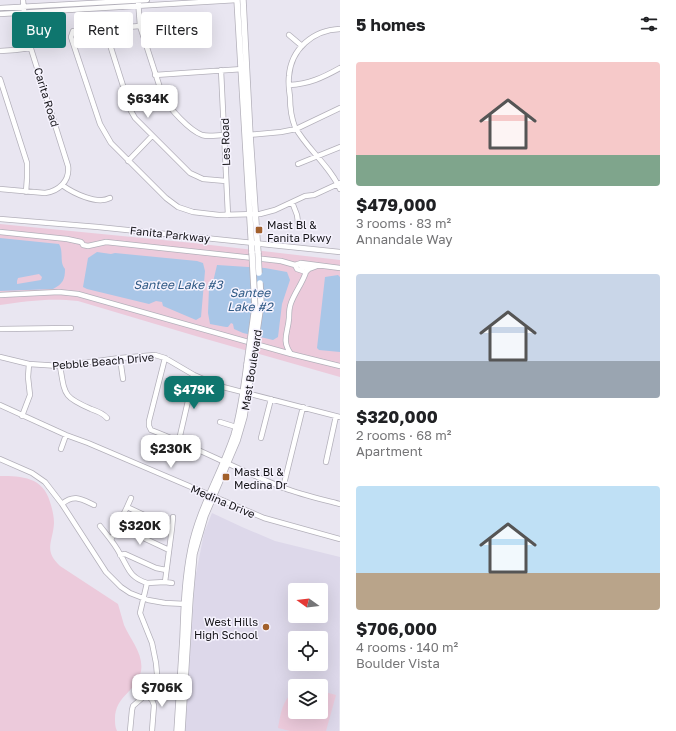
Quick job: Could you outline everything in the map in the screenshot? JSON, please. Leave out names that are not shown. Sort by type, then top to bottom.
[{"type":"main road","points":[[238,0],[248,0]]},
{"type":"main road","name":"Mast Boulevard","points":[[225,462],[237,441],[244,417],[255,307],[255,253],[244,69],[238,0]]},
{"type":"main road","name":"Mast Boulevard","points":[[244,0],[244,69]]},
{"type":"main road","name":"Mast Boulevard","points":[[177,731],[187,604],[194,554],[211,495],[225,462],[246,393]]},
{"type":"main road","name":"Mast Boulevard","points":[[182,731],[187,604]]},
{"type":"main road","points":[[181,670],[182,692],[184,697]]},
{"type":"street","name":"Carita Road","points":[[23,0],[24,12]]},
{"type":"street","points":[[34,12],[147,0]]},
{"type":"street","points":[[0,8],[138,2],[238,0]]},
{"type":"street","points":[[138,2],[140,26],[160,91],[166,102],[193,130],[203,135],[224,135]]},
{"type":"street","points":[[0,14],[12,14]]},
{"type":"street","points":[[133,27],[140,26]]},
{"type":"street","points":[[75,48],[102,130],[111,143],[166,198],[178,207],[196,213],[219,215],[252,214],[275,210],[305,196],[314,195],[339,186],[296,129],[290,112],[289,75],[296,53],[308,40],[319,33],[340,29]]},
{"type":"street","points":[[74,31],[71,37],[74,46]]},
{"type":"street","points":[[288,35],[302,46]]},
{"type":"street","name":"Carita Road","points":[[31,48],[68,166],[67,177],[62,186]]},
{"type":"street","points":[[0,51],[31,48]]},
{"type":"street","points":[[111,48],[131,111],[135,118],[190,173],[203,179],[226,181]]},
{"type":"street","points":[[289,85],[304,84],[340,68]]},
{"type":"street","points":[[155,74],[244,69]]},
{"type":"street","name":"Les Road","points":[[221,70],[228,215]]},
{"type":"street","points":[[0,79],[27,163],[28,178],[26,192]]},
{"type":"street","points":[[247,135],[296,129],[340,108]]},
{"type":"street","points":[[128,161],[152,136]]},
{"type":"street","points":[[298,164],[340,147]]},
{"type":"street","points":[[0,189],[48,193],[62,186],[81,197],[106,200],[110,198]]},
{"type":"street","points":[[292,202],[298,222]]},
{"type":"street","name":"Fanita Parkway","points":[[0,219],[98,227],[340,252]]},
{"type":"street","points":[[0,232],[67,239],[80,242],[83,246],[106,242],[340,268]]},
{"type":"street","points":[[297,264],[297,269],[306,272]]},
{"type":"street","points":[[291,354],[286,347],[285,338],[291,302],[302,284],[306,272],[309,269],[319,265]]},
{"type":"street","points":[[0,295],[59,292],[78,294],[144,311],[167,320],[340,366]]},
{"type":"street","points":[[0,329],[71,328]]},
{"type":"street","name":"Pebble Beach Drive","points":[[0,357],[29,364],[60,366],[150,355],[165,358],[194,375],[220,386],[338,417]]},
{"type":"street","points":[[120,358],[123,379]]},
{"type":"street","points":[[165,358],[148,424],[150,429],[179,440],[283,488],[340,504]]},
{"type":"street","points":[[22,416],[30,394],[28,377],[29,364]]},
{"type":"street","points":[[60,366],[63,387],[68,396],[75,402],[103,414],[107,418]]},
{"type":"street","points":[[179,440],[194,375]]},
{"type":"street","points":[[261,438],[271,399]]},
{"type":"street","name":"Medina Drive","points":[[0,405],[66,435],[264,518],[340,538]]},
{"type":"street","points":[[283,488],[304,407]]},
{"type":"street","points":[[326,462],[338,417]]},
{"type":"street","points":[[220,422],[236,427]]},
{"type":"street","points":[[61,449],[66,435]]},
{"type":"street","points":[[0,459],[29,471],[48,485],[109,576],[125,590],[143,598],[165,603],[187,604]]},
{"type":"street","points":[[62,504],[67,500],[74,498],[94,505]]},
{"type":"street","points":[[111,540],[131,498]]},
{"type":"street","points":[[127,507],[172,528]]},
{"type":"street","points":[[165,582],[173,517]]},
{"type":"street","points":[[100,526],[111,540],[130,573],[147,583],[172,583]]},
{"type":"street","points":[[118,526],[169,550]]},
{"type":"street","points":[[120,555],[125,554],[156,568],[166,570]]},
{"type":"street","points":[[130,731],[133,706],[147,695],[154,684],[157,674],[152,643],[140,613],[147,583]]},
{"type":"street","points":[[147,695],[154,704],[152,731]]},
{"type":"shaded area","points":[[0,224],[193,243],[340,260],[340,377],[78,301],[48,300],[0,305]]},
{"type":"shaded area","points":[[0,476],[24,478],[37,483],[42,487],[51,504],[53,515],[54,523],[50,550],[55,560],[60,566],[118,604],[124,625],[139,653],[141,671],[135,684],[118,704],[115,719],[117,731],[0,731]]},
{"type":"shaded area","name":"West Hills High School","points":[[212,513],[275,541],[340,557],[339,731],[185,731],[195,579],[204,533]]},
{"type":"shaded area","points":[[328,693],[336,695],[326,731],[290,731],[278,728],[281,712],[288,697],[288,719],[328,719]]},
{"type":"water","points":[[0,238],[59,244],[62,263],[65,269],[65,276],[59,285],[53,289],[0,291]],"holes":[[[39,274],[42,277],[41,280],[17,284],[18,278]]]},
{"type":"water","name":"Santee Lake #3","points":[[97,252],[197,261],[203,263],[205,271],[201,317],[196,320],[163,306],[162,302],[156,301],[149,304],[83,287],[88,258]]},
{"type":"water","name":"Santee Lake #2","points":[[217,265],[265,268],[287,272],[290,280],[282,304],[278,337],[273,340],[243,333],[234,329],[233,324],[231,323],[228,327],[210,324],[208,313],[209,288],[213,282]]},
{"type":"water","points":[[338,275],[340,277],[340,352],[319,350],[317,348],[325,277]]},
{"type":"place","name":"Mast Bl & Fanita Pkwy","points":[[259,230]]},
{"type":"place","name":"Mast Bl & Medina Dr","points":[[226,477]]},
{"type":"place","name":"West Hills High School","points":[[266,627]]}]
